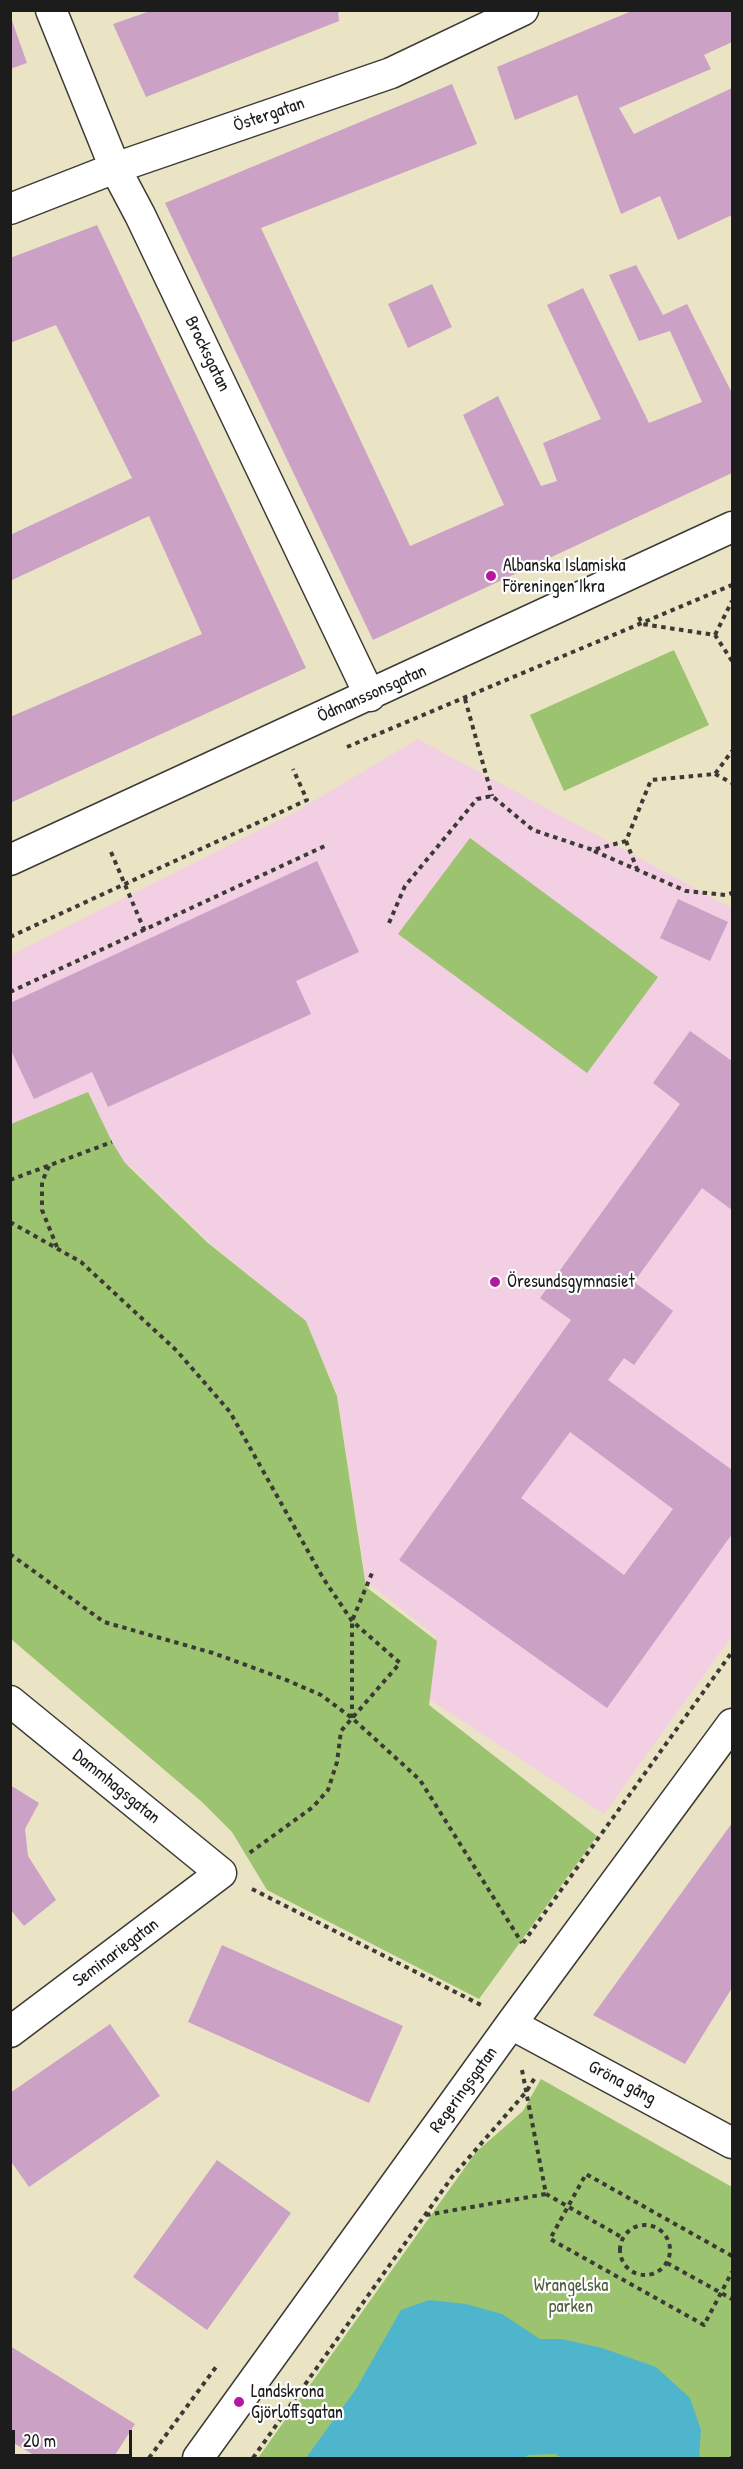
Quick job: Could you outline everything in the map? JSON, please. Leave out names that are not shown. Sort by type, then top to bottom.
[{"type":"street","name":"Brocksgatan","points":[[51,10],[115,168],[140,214],[370,696]]},
{"type":"street","name":"Östergatan","points":[[10,209],[115,168],[391,73],[523,10]]},
{"type":"street","name":"Ödmanssonsgatan","points":[[10,860],[370,696],[732,527]]},
{"type":"street","name":"Dammhagsgatan","points":[[10,1701],[222,1874]]},
{"type":"street","name":"Regeringsgatan","points":[[198,2458],[511,2024],[732,1724]]},
{"type":"street","name":"Seminariegatan","points":[[10,2032],[222,1874]]},
{"type":"street","name":"Gröna gång","points":[[511,2024],[732,2143]]},
{"type":"path","points":[[715,635],[732,602]]},
{"type":"path","points":[[639,617],[642,624],[715,635],[732,661]]},
{"type":"path","points":[[465,699],[492,796],[533,830],[593,850],[687,891],[726,895],[732,892]]},
{"type":"path","points":[[715,774],[732,751]]},
{"type":"path","points":[[10,937],[307,800],[293,769]]},
{"type":"path","points":[[637,870],[626,841],[651,780],[715,774],[732,783]]},
{"type":"path","points":[[389,923],[405,886],[477,799],[492,796]]},
{"type":"path","points":[[593,850],[626,841]]},
{"type":"path","points":[[10,992],[146,932],[327,845]]},
{"type":"path","points":[[111,851],[146,932]]},
{"type":"path","points":[[10,1180],[112,1142]]},
{"type":"path","points":[[50,1165],[42,1182],[42,1210],[57,1248]]},
{"type":"path","points":[[10,1222],[81,1262],[177,1351],[230,1412],[323,1578],[352,1621],[400,1663],[341,1731],[337,1762],[328,1790],[313,1807],[222,1874],[478,2004]]},
{"type":"path","points":[[10,1554],[104,1622],[213,1653],[284,1679],[321,1695],[352,1718],[420,1779],[522,1943]]},
{"type":"path","points":[[352,1718],[352,1621],[372,1573]]},
{"type":"path","points":[[511,2024],[546,2194]]},
{"type":"path","points":[[253,2458],[452,2177],[526,2092]]},
{"type":"path","points":[[732,2256],[586,2174],[550,2238],[704,2325],[732,2272]]},
{"type":"path","points":[[426,2215],[546,2194],[623,2238]]},
{"type":"path","points":[[657,2228],[663,2217]]},
{"type":"path","points":[[644,2224],[657,2228],[667,2237],[670,2250],[667,2263],[657,2272],[645,2275],[632,2271],[623,2263],[621,2257],[623,2238],[632,2228],[644,2224]]},
{"type":"path","points":[[667,2263],[732,2299]]},
{"type":"path","points":[[627,2282],[632,2271]]},
{"type":"shaded area","name":"Öresundsgymnasiet","points":[[418,739],[732,908],[732,1636],[604,1814],[427,1698],[435,1636],[366,1581],[337,1394],[306,1321],[210,1243],[129,1165],[11,1201],[11,955],[295,812]]},
{"type":"green space","points":[[674,650],[709,725],[564,791],[530,715]]},
{"type":"green space","points":[[470,838],[658,977],[587,1073],[398,934]]},
{"type":"green space","points":[[88,1092],[112,1142],[125,1163],[208,1243],[306,1321],[337,1396],[366,1587],[437,1641],[429,1705],[597,1836],[479,1999],[267,1890],[232,1832],[202,1802],[11,1639],[11,1124]]},
{"type":"green space","name":"Wrangelska parken","points":[[541,2079],[732,2187],[732,2458],[258,2458],[476,2152],[523,2111]]},
{"type":"water","points":[[429,2300],[466,2304],[502,2314],[540,2339],[562,2339],[602,2348],[656,2367],[690,2398],[701,2430],[699,2458],[562,2458],[555,2454],[529,2455],[523,2458],[306,2458],[356,2389],[401,2310]]},
{"type":"building","points":[[153,10],[338,10],[339,21],[146,97],[113,24]]},
{"type":"building","points":[[634,10],[732,10],[732,42],[704,55],[711,69],[619,108],[634,134],[732,88],[732,215],[678,240],[660,196],[621,214],[577,95],[515,120],[497,67]]},
{"type":"building","points":[[10,15],[27,63],[10,69]]},
{"type":"building","points":[[452,84],[477,144],[261,228],[410,546],[504,505],[463,415],[498,396],[541,486],[557,481],[543,443],[601,419],[547,305],[583,288],[649,423],[702,402],[670,331],[639,341],[609,275],[636,265],[663,315],[687,304],[732,393],[732,473],[373,640],[165,203]]},
{"type":"building","points":[[97,225],[306,668],[10,803],[10,717],[202,634],[149,516],[10,581],[10,535],[132,478],[56,325],[10,343],[10,258]]},
{"type":"building","points":[[432,284],[452,327],[408,348],[388,304]]},
{"type":"building","points":[[317,861],[359,952],[296,981],[311,1014],[108,1107],[92,1072],[34,1099],[10,1048],[10,1003]]},
{"type":"building","points":[[678,899],[728,922],[710,961],[660,938]]},
{"type":"building","points":[[690,1031],[732,1061],[732,1210],[702,1188],[634,1282],[673,1311],[634,1365],[624,1358],[608,1380],[732,1470],[732,1534],[607,1708],[399,1560],[571,1320],[540,1298],[680,1104],[653,1083]],"holes":[[[570,1432],[673,1509],[624,1575],[521,1498]]]},
{"type":"building","points":[[10,1785],[39,1803],[25,1829],[28,1856],[56,1900],[24,1926],[10,1909]]},
{"type":"building","points":[[732,1823],[732,1988],[685,2064],[593,2015]]},
{"type":"building","points":[[222,1945],[403,2026],[369,2103],[188,2022]]},
{"type":"building","points":[[110,2024],[160,2096],[29,2187],[10,2160],[10,2093]]},
{"type":"building","points":[[217,2160],[291,2213],[207,2330],[133,2277]]},
{"type":"building","points":[[10,2346],[135,2424],[113,2458],[39,2458],[10,2441]]},
{"type":"place","name":"Albanska Islamiska Föreningen Ikra","points":[[491,576]]},
{"type":"place","name":"Öresundsgymnasiet","points":[[495,1282]]},
{"type":"place","name":"Landskrona Gjörloffsgatan","points":[[239,2402]]}]
